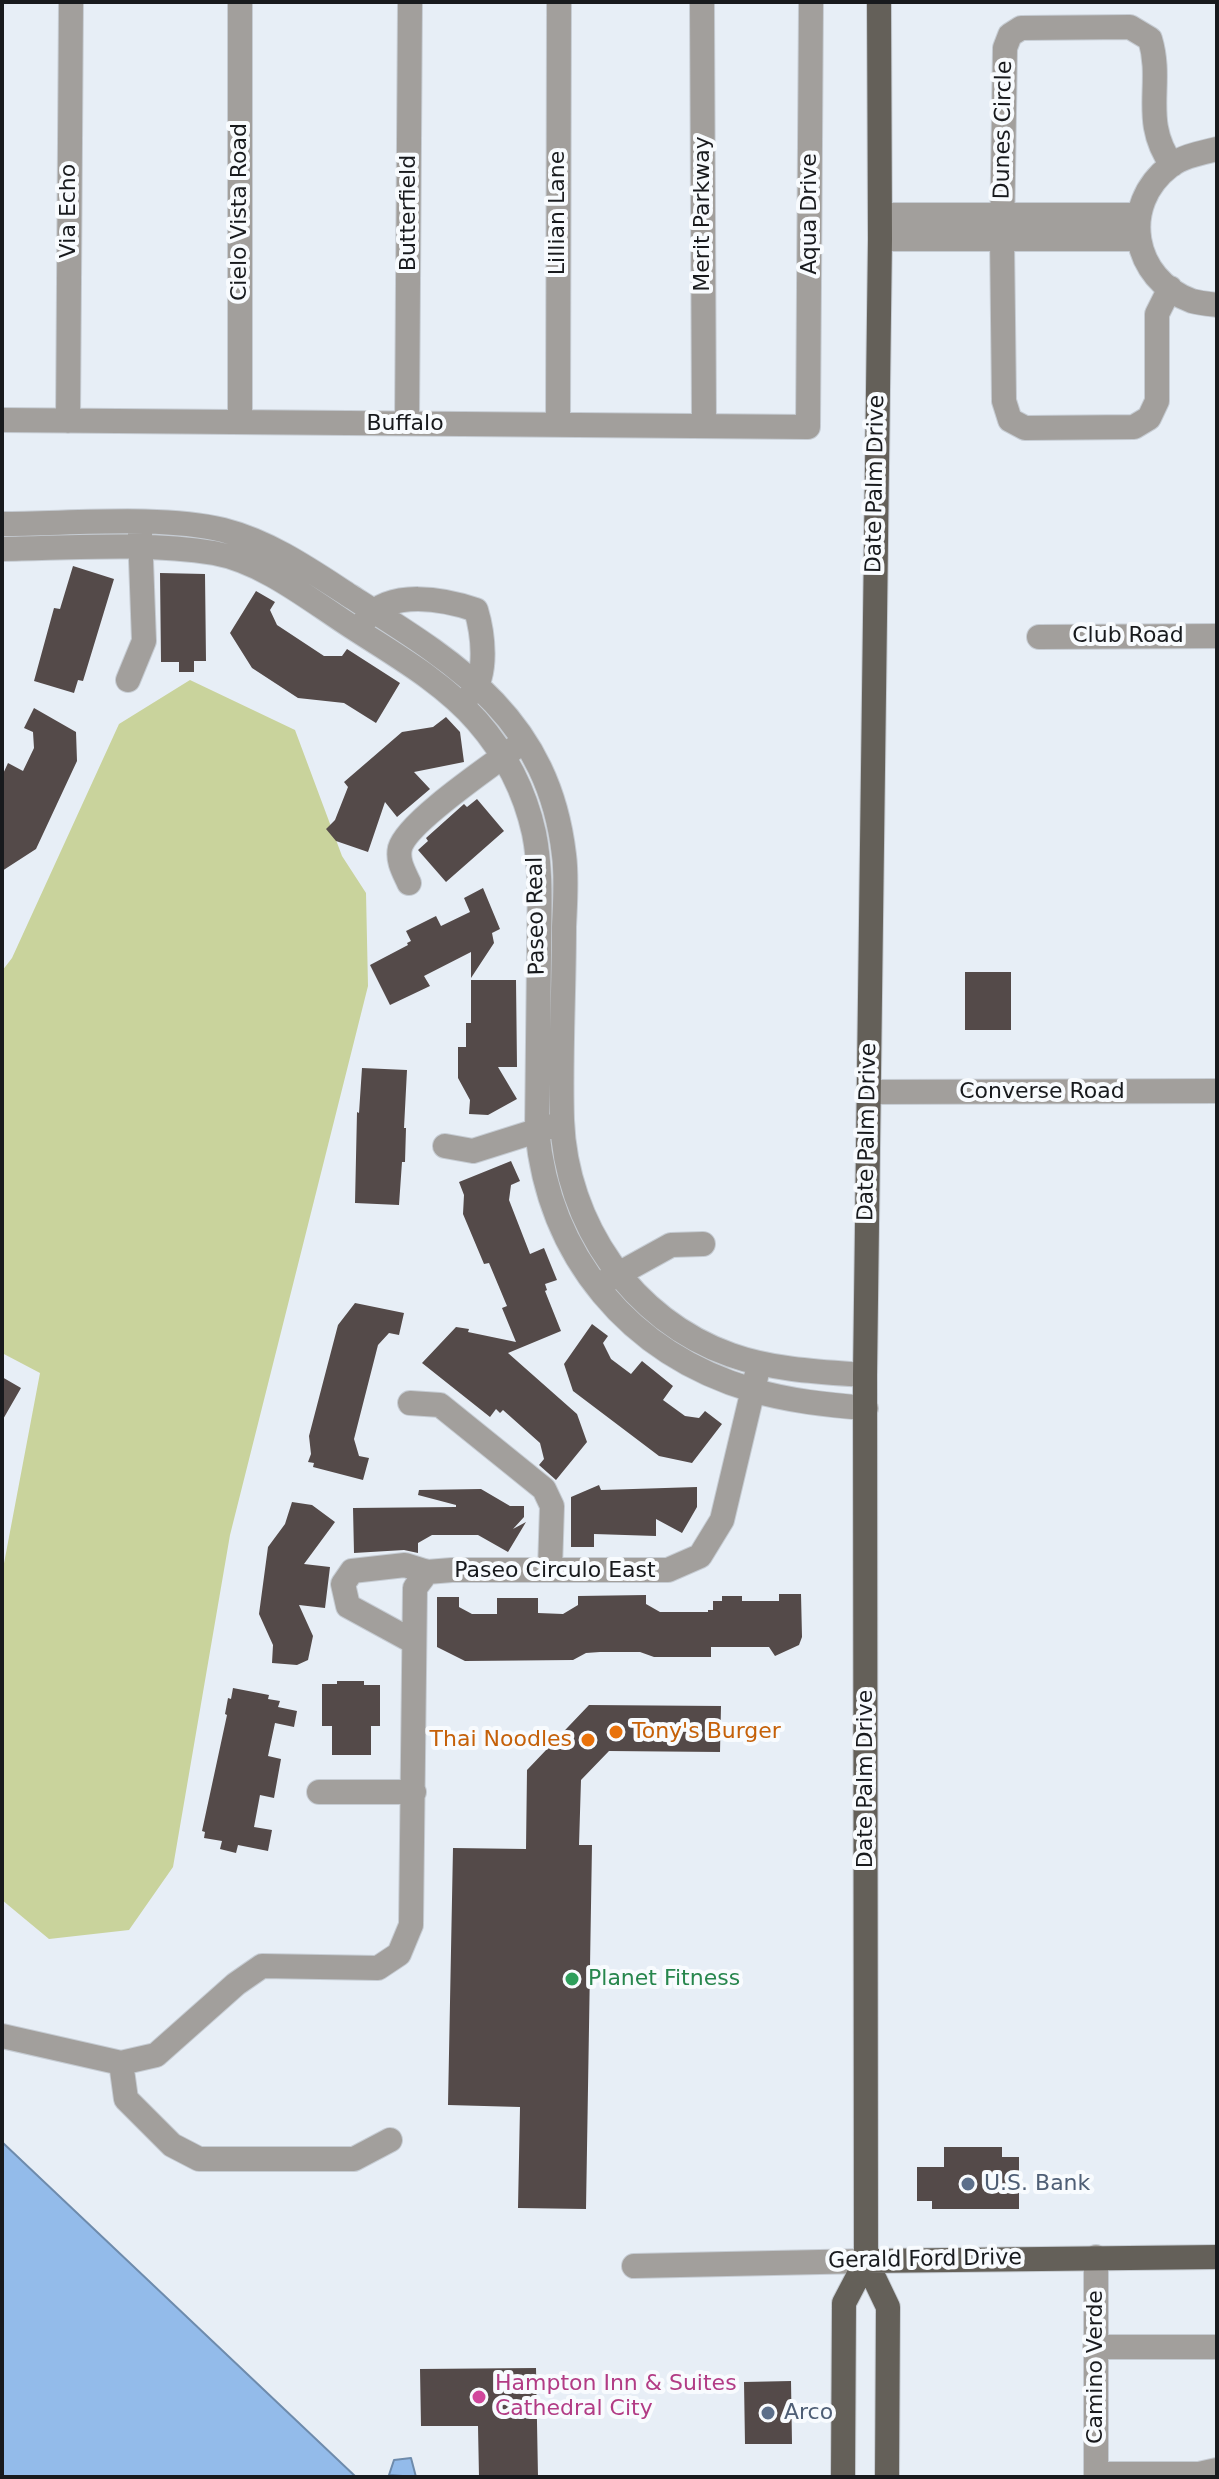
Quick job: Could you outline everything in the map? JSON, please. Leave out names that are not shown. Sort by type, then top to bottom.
[{"type":"main road","name":"Date Palm Drive","points":[[879,2],[880,227],[865,1375],[866,2261],[888,2307],[887,2477]]},
{"type":"main road","name":"Gerald Ford Drive","points":[[866,2261],[1217,2257]]},
{"type":"main road","name":"Date Palm Drive","points":[[843,2477],[844,2303],[866,2261]]},
{"type":"street","name":"Via Echo","points":[[68,421],[71,2]]},
{"type":"street","name":"Cielo Vista Road","points":[[240,2],[240,422]]},
{"type":"street","name":"Butterfield","points":[[407,423],[410,2]]},
{"type":"street","name":"Lillian Lane","points":[[558,425],[559,2]]},
{"type":"street","name":"Merit Parkway","points":[[702,2],[704,426]]},
{"type":"street","name":"Aqua Drive","points":[[808,427],[811,2]]},
{"type":"street","name":"Dunes Circle","points":[[1002,226],[1005,48],[1010,35],[1021,28],[1130,27],[1150,39],[1154,51],[1155,127],[1159,147],[1172,165]]},
{"type":"street","points":[[1217,149],[1194,154],[1172,165],[1149,190],[1138,227],[1153,273],[1192,301],[1217,305]]},
{"type":"street","points":[[1002,226],[1004,401],[1010,420],[1025,428],[1134,427],[1149,418],[1157,401],[1157,314],[1170,288]]},
{"type":"street","points":[[880,227],[1138,227]]},
{"type":"street","name":"Buffalo","points":[[2,420],[808,427]]},
{"type":"street","points":[[128,680],[144,641],[140,523]]},
{"type":"street","name":"Paseo Real","points":[[2,524],[183,524],[223,530],[274,549],[438,652],[479,685],[498,704],[524,741],[539,770],[557,819],[564,855],[562,1123],[568,1165],[581,1212],[627,1287],[674,1326],[709,1346],[760,1363],[865,1375]]},
{"type":"street","name":"Paseo Real","points":[[2,549],[141,548],[213,553],[253,566],[413,667],[462,705],[504,757],[519,788],[533,833],[539,881],[537,1130],[544,1181],[579,1263],[596,1288],[643,1332],[694,1367],[752,1390],[824,1404],[866,1408]]},
{"type":"street","points":[[357,630],[373,611],[399,601],[448,600],[476,610],[482,628],[479,685],[462,705]]},
{"type":"street","name":"Club Road","points":[[1039,637],[1217,636]]},
{"type":"street","points":[[409,883],[398,859],[401,844],[419,822],[524,741]]},
{"type":"street","points":[[539,933],[564,932]]},
{"type":"street","name":"Converse Road","points":[[868,1092],[1217,1091]]},
{"type":"street","points":[[445,1146],[473,1151],[562,1123]]},
{"type":"street","points":[[596,1288],[617,1272],[671,1245],[703,1244]]},
{"type":"street","name":"Paseo Circulo East","points":[[121,2063],[156,2055],[236,1984],[262,1966],[378,1968],[399,1954],[411,1925],[415,1588],[427,1572],[668,1570],[700,1556],[722,1520],[760,1363]]},
{"type":"street","points":[[410,1403],[440,1405],[544,1489],[552,1506],[550,1569]]},
{"type":"street","points":[[414,1642],[348,1606],[343,1584],[352,1571],[405,1565],[427,1572]]},
{"type":"street","points":[[319,1792],[414,1792]]},
{"type":"street","points":[[2,2036],[121,2063],[126,2099],[172,2145],[199,2159],[354,2159],[390,2140]]},
{"type":"street","name":"Camino Verde","points":[[1096,2257],[1096,2476]]},
{"type":"street","name":"Gerald Ford Drive","points":[[634,2266],[866,2261]]},
{"type":"street","points":[[1095,2347],[1217,2347]]},
{"type":"street","points":[[1096,2476],[1199,2474],[1217,2470]]},
{"type":"green space","points":[[190,680],[295,730],[342,856],[366,893],[368,986],[230,1535],[173,1867],[129,1930],[49,1939],[2,1900],[2,1574],[40,1373],[2,1353],[2,971],[12,958],[119,724]]},
{"type":"water","points":[[2,2142],[356,2477],[2,2477]]},
{"type":"water","points":[[411,2458],[416,2477],[389,2475],[394,2460]]},
{"type":"building","points":[[73,566],[114,579],[83,681],[78,680],[74,693],[34,681],[54,608],[60,609]]},
{"type":"building","points":[[160,573],[205,574],[206,661],[194,661],[194,672],[179,672],[179,662],[161,662]]},
{"type":"building","points":[[256,591],[275,602],[270,610],[277,625],[324,656],[342,656],[347,649],[400,683],[376,723],[344,703],[298,698],[252,668],[230,633]]},
{"type":"building","points":[[34,708],[76,732],[77,761],[36,849],[2,871],[2,776],[8,763],[23,771],[34,748],[33,732],[24,728]]},
{"type":"building","points":[[446,717],[460,732],[464,762],[414,772],[430,789],[397,817],[385,802],[368,852],[336,841],[326,829],[335,820],[348,787],[344,782],[402,732],[433,727]]},
{"type":"building","points":[[477,799],[504,831],[446,882],[418,850],[428,841],[426,838],[464,804],[467,807]]},
{"type":"building","points":[[483,888],[500,929],[492,933],[494,943],[471,978],[471,952],[424,976],[430,986],[390,1005],[370,965],[408,945],[411,941],[406,931],[436,916],[441,926],[470,912],[464,898]]},
{"type":"building","points":[[965,972],[1011,972],[1011,1030],[965,1030]]},
{"type":"building","points":[[471,980],[516,980],[517,1067],[498,1067],[517,1099],[488,1115],[469,1114],[470,1100],[458,1078],[458,1047],[466,1047],[466,1023],[471,1023]]},
{"type":"building","points":[[362,1068],[407,1070],[405,1162],[402,1162],[399,1205],[355,1203],[357,1112]]},
{"type":"building","points":[[511,1161],[520,1181],[511,1185],[509,1200],[530,1254],[544,1248],[557,1280],[545,1284],[545,1291],[561,1331],[508,1353],[577,1414],[587,1442],[556,1480],[539,1465],[544,1459],[540,1443],[503,1410],[500,1413],[496,1409],[490,1417],[422,1363],[456,1327],[516,1342],[502,1308],[507,1306],[489,1263],[484,1264],[463,1214],[464,1195],[459,1182]]},
{"type":"building","points":[[355,1303],[404,1313],[399,1335],[389,1333],[378,1345],[354,1439],[359,1456],[369,1458],[363,1480],[313,1467],[314,1463],[308,1462],[311,1454],[309,1436],[338,1325]]},
{"type":"building","points":[[592,1324],[608,1336],[603,1343],[611,1359],[631,1374],[642,1361],[673,1386],[663,1400],[685,1416],[699,1418],[705,1411],[722,1424],[692,1463],[659,1456],[573,1391],[564,1364]]},
{"type":"building","points":[[2,1377],[21,1388],[2,1421]]},
{"type":"building","points":[[599,1485],[601,1490],[697,1487],[697,1507],[682,1533],[656,1519],[656,1536],[594,1534],[594,1547],[571,1547],[571,1497]]},
{"type":"building","points":[[481,1489],[510,1506],[524,1506],[524,1517],[513,1529],[526,1522],[508,1552],[478,1535],[432,1535],[418,1543],[418,1553],[404,1550],[354,1553],[353,1508],[456,1507],[418,1495],[419,1490]]},
{"type":"building","points":[[292,1502],[312,1505],[335,1522],[304,1564],[330,1567],[325,1608],[299,1605],[313,1636],[308,1660],[297,1665],[272,1663],[273,1645],[259,1614],[268,1547],[285,1524]]},
{"type":"building","points":[[779,1594],[801,1594],[802,1637],[799,1645],[775,1656],[769,1647],[711,1647],[711,1657],[654,1657],[640,1652],[600,1652],[586,1653],[573,1660],[465,1661],[437,1647],[437,1597],[459,1597],[459,1607],[472,1614],[497,1614],[497,1598],[538,1598],[538,1613],[563,1614],[578,1605],[578,1596],[646,1595],[646,1604],[660,1612],[708,1612],[713,1610],[713,1601],[722,1601],[722,1596],[742,1596],[742,1601],[779,1601]]},
{"type":"building","points":[[337,1681],[364,1681],[364,1685],[380,1685],[380,1726],[371,1726],[371,1755],[332,1755],[332,1726],[322,1726],[322,1684],[337,1684]]},
{"type":"building","points":[[233,1688],[269,1695],[268,1699],[280,1701],[278,1707],[297,1711],[294,1727],[275,1723],[268,1756],[281,1759],[274,1798],[260,1795],[254,1827],[272,1830],[268,1851],[238,1845],[236,1853],[220,1849],[222,1841],[204,1838],[205,1832],[202,1831],[228,1698],[231,1699]]},
{"type":"building","points":[[589,1705],[721,1706],[720,1752],[609,1751],[581,1780],[579,1845],[592,1845],[586,2209],[518,2208],[520,2107],[448,2105],[453,1848],[526,1849],[527,1770]]},
{"type":"building","name":"U.S. Bank","points":[[944,2147],[1002,2147],[1002,2157],[1019,2157],[1019,2209],[932,2209],[932,2201],[917,2201],[917,2167],[944,2167]]},
{"type":"building","name":"Hampton Inn & Suites Cathedral City","points":[[536,2368],[538,2477],[479,2477],[478,2426],[421,2426],[420,2369]]},
{"type":"building","name":"Arco","points":[[791,2381],[792,2444],[745,2444],[744,2382]]},
{"type":"place","name":"Tony's Burger","points":[[616,1732]]},
{"type":"place","name":"Thai Noodles","points":[[588,1740]]},
{"type":"place","name":"Planet Fitness","points":[[572,1979]]},
{"type":"place","name":"U.S. Bank","points":[[968,2184]]},
{"type":"place","name":"Hampton Inn & Suites Cathedral City","points":[[479,2397]]},
{"type":"place","name":"Arco","points":[[768,2413]]}]
